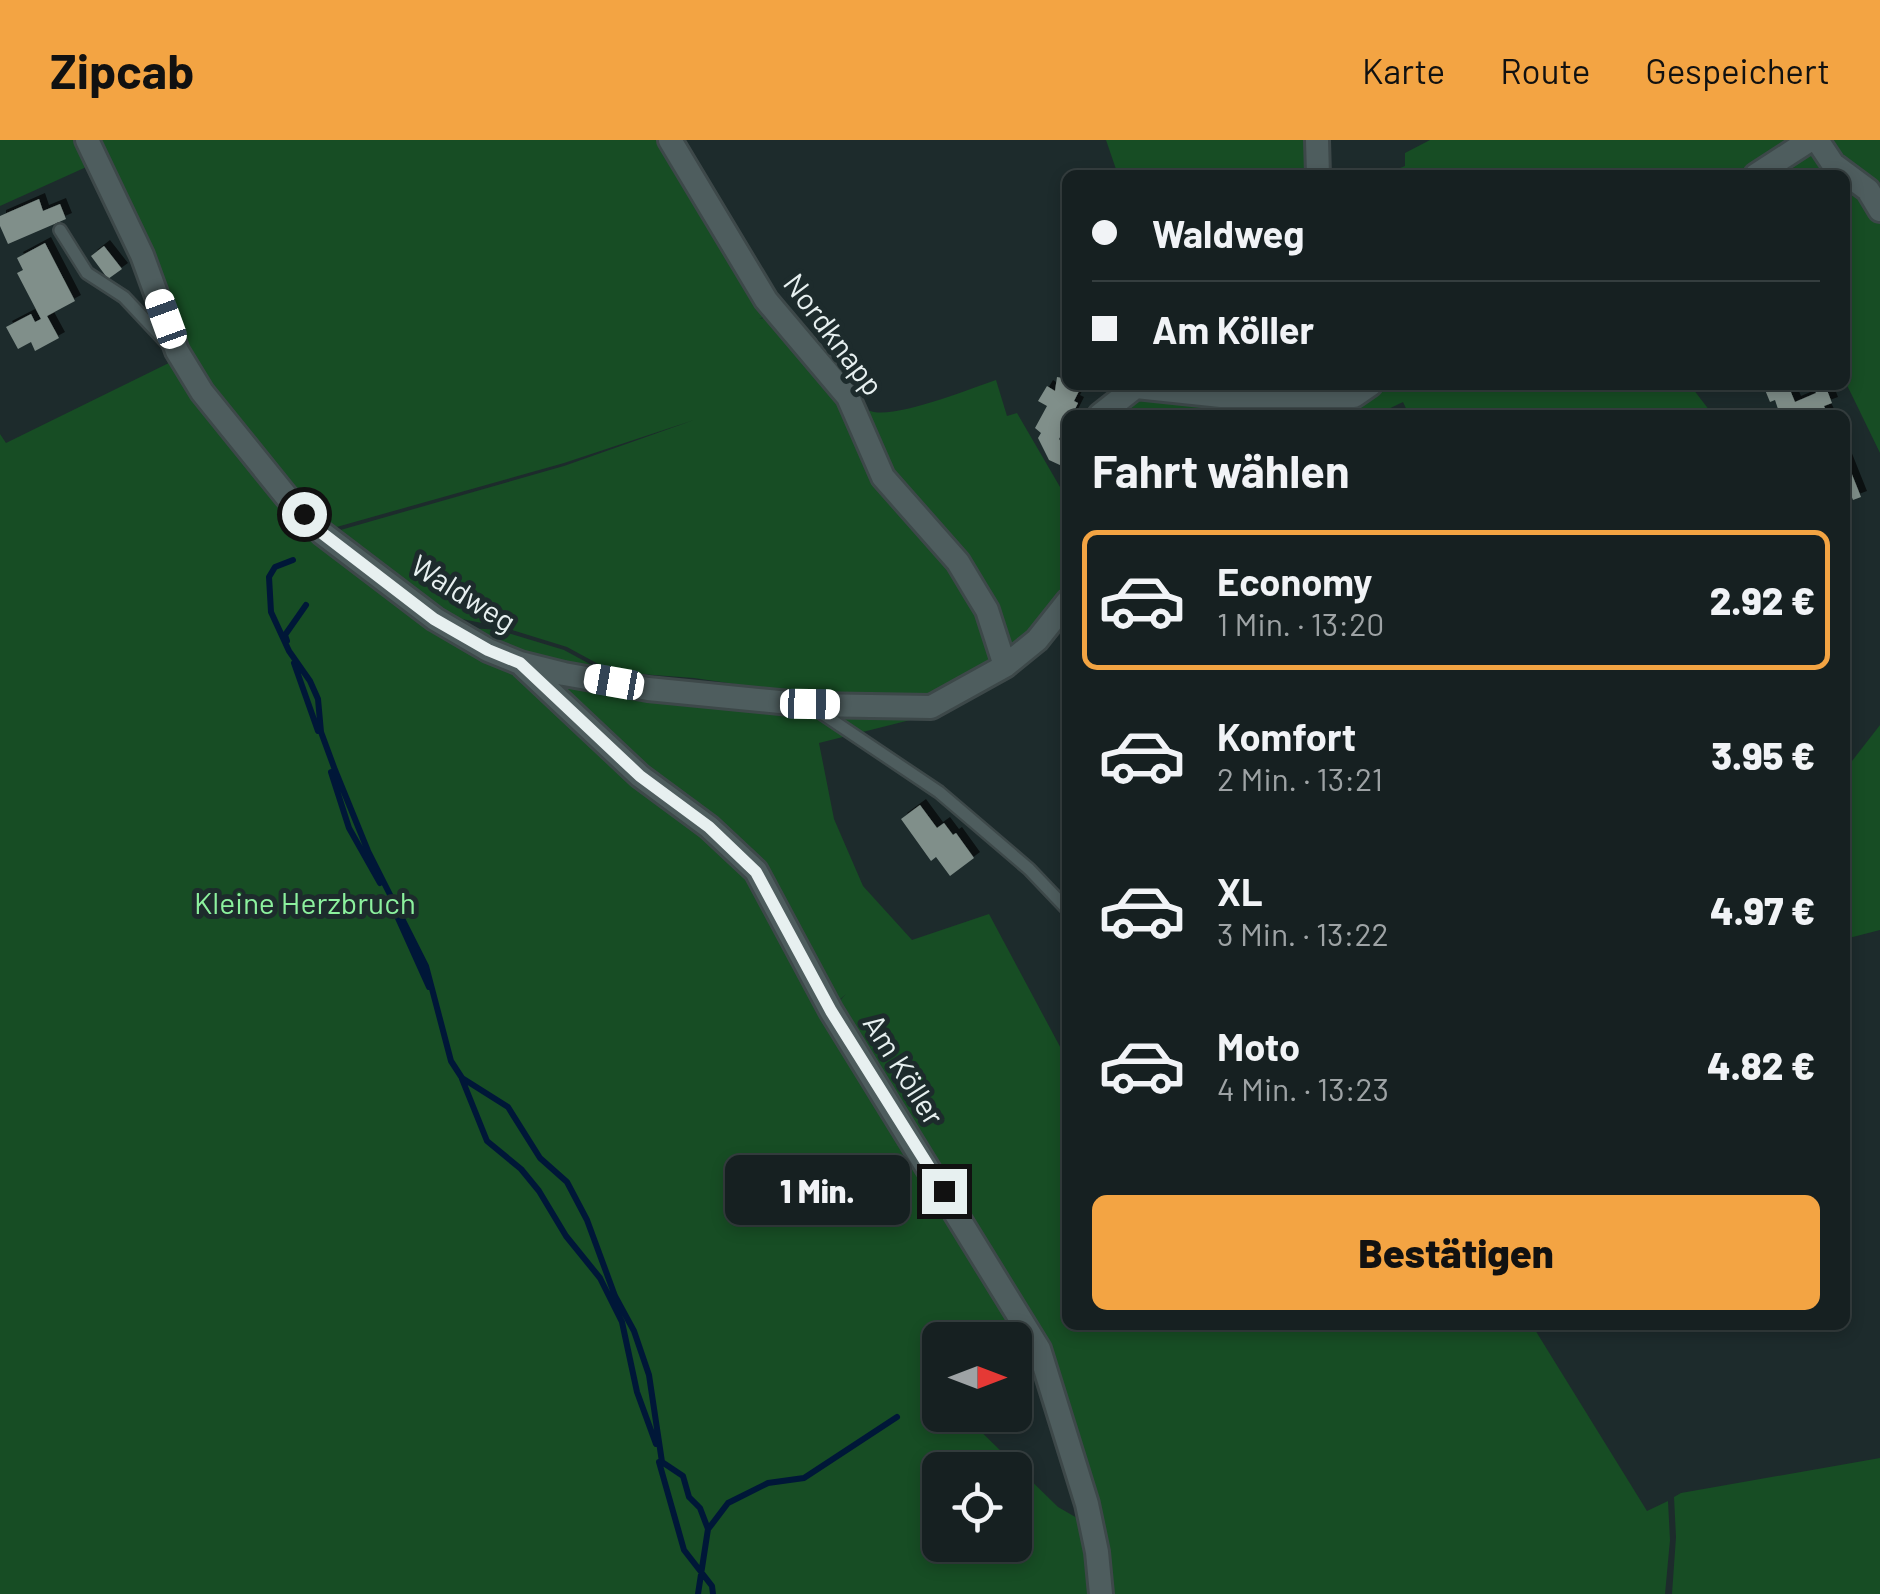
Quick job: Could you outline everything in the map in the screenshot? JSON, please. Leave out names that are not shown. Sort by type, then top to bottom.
[{"type":"street","name":"Waldweg","points":[[88,140],[142,254],[178,351],[202,392],[286,496],[322,533],[434,619],[488,650],[520,663],[648,689],[810,704],[931,707],[1005,666],[1037,640],[1062,609]]},
{"type":"street","name":"Nordknapp","points":[[670,140],[766,300],[848,397],[883,478],[958,562],[976,592],[1005,666]]},
{"type":"street","points":[[1318,140],[1318,170]]},
{"type":"street","points":[[1764,170],[1813,140],[1842,170]]},
{"type":"street","points":[[1850,176],[1868,190],[1880,210]]},
{"type":"street","points":[[1106,410],[1132,390]]},
{"type":"street","points":[[1171,390],[1221,396],[1354,396],[1363,390]]},
{"type":"street","name":"Am Köller","points":[[520,663],[640,776],[709,827],[756,872],[831,1011],[1039,1348],[1087,1504],[1101,1594]]},
{"type":"lane","points":[[60,230],[86,273],[124,298],[163,341],[178,351]]},
{"type":"lane","points":[[810,704],[940,792],[1029,869],[1062,904]]},
{"type":"green space","points":[[0,140],[81,140],[93,164],[0,206]]},
{"type":"green space","name":"Kleine Herzbruch","points":[[94,140],[663,140],[773,313],[759,319],[774,316],[845,399],[850,393],[867,409],[885,412],[935,401],[996,380],[1007,416],[1017,413],[1062,490],[1062,602],[1033,638],[934,714],[819,743],[834,819],[863,886],[912,940],[989,914],[1062,1050],[1062,1330],[1535,1330],[1647,1511],[1668,1501],[1670,1540],[1665,1594],[1105,1594],[1103,1552],[1044,1346],[834,1007],[846,994],[827,1011],[1022,1322],[922,1322],[922,1432],[981,1432],[1002,1452],[922,1452],[922,1562],[1032,1562],[1032,1482],[1058,1507],[1084,1522],[1097,1594],[0,1594],[0,434],[6,443],[177,359],[262,474],[318,537],[430,625],[498,630],[564,650],[612,676],[811,698],[694,678],[613,672],[567,647],[502,627],[437,614],[330,533],[564,466],[694,420],[564,463],[326,530],[269,471],[204,391],[177,338],[147,254]]},
{"type":"green space","points":[[1106,140],[1330,140],[1329,170],[1116,170]]},
{"type":"green space","points":[[1430,140],[1802,140],[1756,170],[1395,170],[1405,166],[1405,153]]},
{"type":"green space","points":[[1824,140],[1880,140],[1880,453],[1849,390],[1850,170],[1773,170]]},
{"type":"green space","points":[[1278,390],[1694,390],[1709,410],[1407,410],[1403,402],[1386,410],[1115,410],[1138,397]]},
{"type":"green space","points":[[1880,725],[1880,930],[1850,938],[1850,757],[1852,761]]},
{"type":"green space","points":[[1880,1458],[1880,1594],[1672,1594],[1674,1497]]},
{"type":"building","points":[[39,199],[43,211],[60,204],[66,219],[8,244],[0,216]]},
{"type":"building","points":[[45,243],[75,301],[47,316],[59,338],[35,351],[31,342],[18,349],[6,327],[31,314],[35,322],[41,319],[17,273],[23,270],[17,258]]},
{"type":"building","points":[[104,246],[122,269],[108,279],[91,256]]},
{"type":"building","points":[[1057,377],[1062,378],[1062,390],[1080,390],[1074,410],[1062,410],[1062,466],[1049,460],[1038,438],[1041,433],[1035,428],[1047,406],[1038,401],[1047,386],[1055,391]]},
{"type":"building","points":[[1765,390],[1790,390],[1795,402],[1816,393],[1815,390],[1827,390],[1832,403],[1824,406],[1826,410],[1778,410],[1775,400],[1770,402]]},
{"type":"building","points":[[1850,470],[1861,497],[1853,500],[1850,492]]},
{"type":"building","points":[[920,805],[937,828],[944,823],[953,835],[956,833],[974,858],[950,876],[936,857],[931,861],[901,819]]},
{"type":"waterway","points":[[293,560],[275,567],[269,577],[271,612],[318,699],[321,732],[335,770],[368,851],[426,966],[451,1061],[462,1078],[508,1107],[540,1158],[567,1182],[587,1220],[649,1375],[662,1462],[683,1476],[689,1497],[700,1508],[708,1529],[698,1594]]},
{"type":"waterway","points":[[287,641],[285,635],[306,605]]},
{"type":"waterway","points":[[294,663],[318,731]]},
{"type":"waterway","points":[[331,772],[349,828],[380,883]]},
{"type":"waterway","points":[[393,907],[429,987]]},
{"type":"waterway","points":[[462,1079],[487,1141],[521,1169],[600,1278],[622,1322],[637,1392],[656,1444]]},
{"type":"waterway","points":[[709,1528],[728,1503],[768,1483],[804,1478],[897,1417]]},
{"type":"waterway","points":[[659,1462],[684,1550],[712,1586],[713,1594]]},
{"type":"route","points":[[304,514],[322,533],[434,619],[488,650],[520,663],[640,776],[709,827],[756,872],[815,984],[944,1191]]}]
